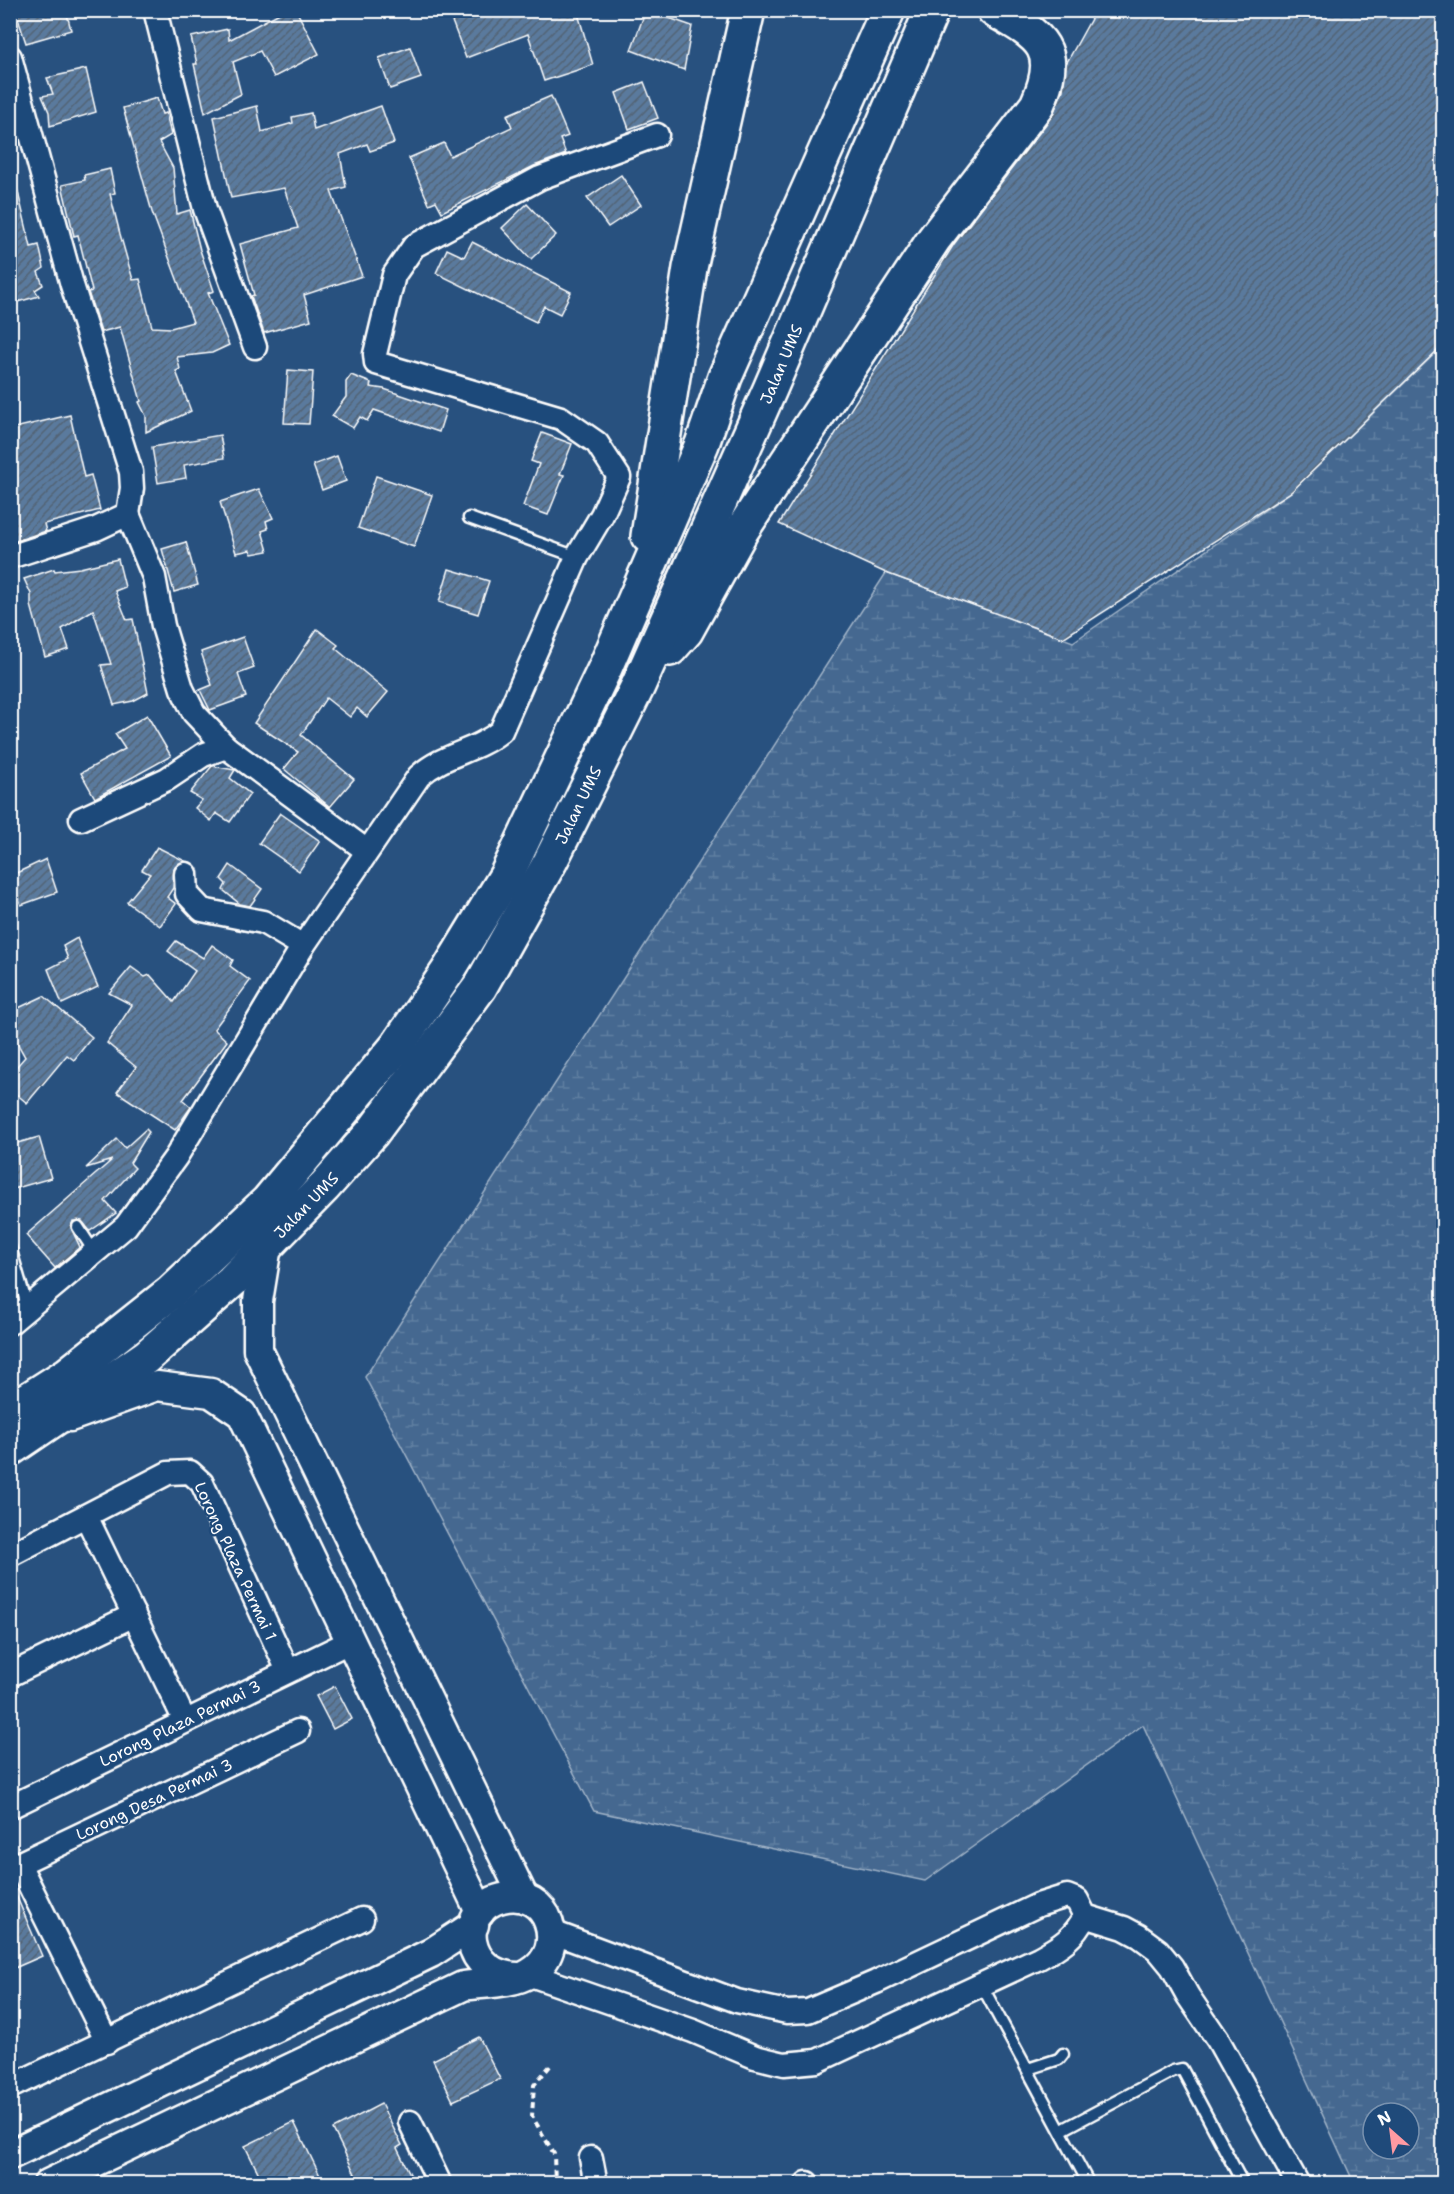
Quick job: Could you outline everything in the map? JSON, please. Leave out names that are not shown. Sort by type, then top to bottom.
[{"type":"highway","points":[[640,588],[690,268],[748,10]]},
{"type":"highway","name":"Jalan UMS","points":[[10,1411],[68,1374],[170,1293],[268,1201],[397,1046],[448,971],[506,876],[552,784],[640,588],[702,444],[726,377],[888,10]]},
{"type":"highway","name":"Jalan UMS","points":[[10,1449],[54,1422],[146,1357],[232,1281],[324,1187],[372,1133],[480,987],[550,862],[638,686],[770,389],[932,10]]},
{"type":"highway","points":[[638,686],[686,631],[742,530],[934,239],[1037,105],[1048,80],[1049,60],[1045,49],[1030,33],[994,10]]},
{"type":"street","points":[[155,10],[205,209],[255,347]]},
{"type":"street","points":[[10,57],[72,285],[131,472],[132,488],[128,514],[154,576],[163,626],[182,689],[194,713],[226,747],[367,851]]},
{"type":"street","points":[[16,1315],[126,1226],[176,1156],[303,946],[419,776],[433,764],[462,750],[485,745],[501,730],[577,558],[602,515],[619,477],[597,442],[561,418],[376,363],[374,358],[394,275],[414,246],[540,178],[657,135]]},
{"type":"street","points":[[10,556],[96,529],[128,514]]},
{"type":"street","points":[[81,819],[166,779],[203,755],[226,747]]},
{"type":"street","points":[[186,874],[187,894],[202,910],[263,922],[303,946]]},
{"type":"street","points":[[48,2184],[463,1986],[524,1976],[548,1957],[552,1944],[552,1932],[543,1911],[524,1898],[258,1350],[258,1301],[267,1246]]},
{"type":"street","points":[[54,1422],[157,1386],[211,1393],[242,1414],[351,1641],[477,1918],[473,1945],[481,1964],[492,1972],[506,1977],[524,1976],[693,2031],[755,2057],[783,2064],[817,2061],[1065,1944],[1076,1935],[1085,1916]]},
{"type":"street","name":"Lorong Plaza Permai 1","points":[[10,1556],[168,1473],[184,1470],[196,1476],[202,1483],[288,1671]]},
{"type":"street","points":[[86,1516],[185,1721]]},
{"type":"street","points":[[10,1676],[134,1615]]},
{"type":"street","name":"Lorong Plaza Permai 3","points":[[10,1807],[351,1641]]},
{"type":"street","name":"Lorong Desa Permai 3","points":[[15,1866],[298,1731]]},
{"type":"street","points":[[15,1866],[106,2042]]},
{"type":"street","points":[[552,1932],[737,2001],[787,2012],[808,2011],[1056,1898],[1067,1896],[1077,1900],[1085,1916],[1124,1928],[1139,1936],[1158,1950],[1172,1967],[1188,1996],[1218,2040],[1298,2184]]},
{"type":"street","points":[[10,2155],[431,1953],[500,1899],[524,1898]]},
{"type":"street","points":[[10,2087],[362,1918]]},
{"type":"street","points":[[410,2122],[440,2184]]},
{"type":"street","points":[[591,2158],[596,2184]]},
{"type":"lane","points":[[469,518],[577,558]]},
{"type":"lane","points":[[78,1227],[95,1253]]},
{"type":"lane","points":[[10,1247],[16,1315]]},
{"type":"lane","points":[[981,1984],[1062,2130],[1089,2184]]},
{"type":"lane","points":[[1028,2068],[1059,2059],[1063,2054]]},
{"type":"lane","points":[[1062,2130],[1173,2071],[1182,2069],[1243,2184]]},
{"type":"path","points":[[550,2066],[534,2085],[532,2116],[554,2154],[555,2184]]},
{"type":"green space","points":[[1443,346],[1443,2183],[1354,2183],[1143,1725],[925,1881],[594,1811],[365,1377],[886,573],[1073,642],[1291,492]]},
{"type":"building","points":[[15,10],[66,10],[71,30],[26,43]]},
{"type":"building","points":[[285,10],[296,10],[319,54],[274,77],[260,51],[233,62],[241,94],[205,113],[194,64],[197,64],[191,37],[228,29],[229,40]]},
{"type":"building","points":[[465,10],[577,10],[593,65],[544,81],[528,34],[466,58],[450,16]]},
{"type":"building","points":[[646,10],[692,26],[684,70],[631,50]]},
{"type":"building","points":[[1096,10],[1443,10],[1443,345],[1291,492],[1063,638],[886,573],[779,524],[954,244],[1052,116],[1063,90],[1066,64]]},
{"type":"building","points":[[410,47],[421,78],[390,89],[379,58]]},
{"type":"building","points":[[86,69],[96,112],[50,126],[49,112],[42,96],[53,94],[47,78]]},
{"type":"building","points":[[644,82],[658,118],[629,129],[616,93]]},
{"type":"building","points":[[551,96],[568,136],[560,139],[566,154],[534,166],[442,212],[436,201],[429,204],[409,158],[444,143],[450,156],[512,127],[507,115]]},
{"type":"building","points":[[157,98],[162,114],[166,113],[171,135],[159,142],[173,168],[177,214],[190,210],[214,291],[208,293],[229,345],[212,353],[177,357],[180,369],[176,371],[191,411],[146,432],[146,416],[139,402],[141,401],[120,327],[101,332],[88,292],[92,291],[78,235],[74,236],[62,185],[85,180],[84,175],[110,169],[115,193],[110,194],[120,234],[133,280],[140,279],[152,327],[171,328],[193,322],[152,212],[123,108]]},
{"type":"building","points":[[257,106],[262,132],[293,123],[292,117],[311,113],[314,130],[381,106],[394,143],[370,151],[367,144],[340,154],[346,187],[331,191],[362,276],[304,295],[311,320],[264,333],[251,296],[254,295],[240,244],[298,228],[284,188],[231,198],[214,117]]},
{"type":"building","points":[[621,175],[641,205],[608,227],[587,198]]},
{"type":"building","points":[[10,188],[17,188],[31,247],[39,245],[44,268],[38,272],[43,285],[35,290],[39,296],[10,304]]},
{"type":"building","points":[[527,204],[556,235],[531,259],[502,228]]},
{"type":"building","points":[[472,242],[571,292],[560,314],[544,306],[536,322],[436,273],[447,249],[464,257]]},
{"type":"building","points":[[288,370],[313,372],[309,424],[284,423]]},
{"type":"building","points":[[351,375],[371,383],[370,387],[384,389],[446,410],[439,432],[374,410],[367,421],[360,417],[353,428],[332,416],[346,397],[346,382]]},
{"type":"building","points":[[70,415],[84,477],[91,475],[100,510],[44,524],[46,531],[10,543],[10,429]]},
{"type":"building","points":[[542,433],[572,444],[560,474],[564,475],[548,515],[523,506],[539,464],[531,461]]},
{"type":"building","points":[[220,435],[224,458],[184,465],[186,478],[158,483],[152,447]]},
{"type":"building","points":[[337,456],[346,481],[322,490],[313,465]]},
{"type":"building","points":[[376,476],[432,495],[414,547],[358,528]]},
{"type":"building","points":[[259,489],[273,518],[266,521],[268,529],[262,531],[268,551],[252,554],[250,550],[236,553],[220,502]]},
{"type":"building","points":[[186,542],[198,585],[174,592],[162,549]]},
{"type":"building","points":[[118,559],[125,587],[115,591],[127,620],[133,619],[148,693],[133,701],[114,705],[101,665],[111,664],[93,610],[62,629],[69,649],[45,657],[31,605],[31,594],[24,579],[54,569],[55,571],[80,568]]},
{"type":"building","points":[[449,569],[489,581],[478,614],[439,602]]},
{"type":"building","points":[[317,629],[338,645],[335,648],[388,692],[367,717],[357,708],[350,717],[326,698],[301,735],[354,779],[330,807],[284,769],[298,752],[254,723]]},
{"type":"building","points":[[243,637],[254,668],[238,674],[246,697],[210,710],[200,690],[212,685],[201,652]]},
{"type":"building","points":[[147,715],[171,756],[95,798],[81,773],[125,749],[115,734]]},
{"type":"building","points":[[212,766],[235,770],[230,778],[250,794],[230,822],[216,813],[211,821],[195,808],[202,800],[190,793]]},
{"type":"building","points":[[280,813],[320,841],[299,871],[259,843]]},
{"type":"building","points":[[157,847],[185,861],[174,868],[173,888],[167,897],[176,904],[160,926],[127,902],[150,874],[142,870]]},
{"type":"building","points":[[46,859],[57,892],[21,905],[10,876]]},
{"type":"building","points":[[230,865],[262,889],[250,906],[240,904],[223,890],[226,884],[221,879]]},
{"type":"building","points":[[77,938],[98,987],[62,1004],[48,969],[68,959],[63,946]]},
{"type":"building","points":[[176,941],[203,958],[212,945],[233,960],[230,966],[250,981],[214,1029],[227,1041],[183,1100],[191,1107],[175,1130],[117,1092],[136,1067],[107,1043],[132,1005],[109,993],[131,967],[145,977],[150,975],[174,1002],[195,971],[168,951]]},
{"type":"building","points":[[44,996],[92,1037],[74,1060],[67,1055],[27,1103],[10,1089],[10,1074],[25,1057],[10,1030],[10,1012]]},
{"type":"building","points":[[146,1129],[149,1132],[130,1163],[135,1168],[105,1201],[116,1213],[90,1231],[82,1221],[73,1221],[71,1228],[80,1247],[55,1268],[26,1235],[112,1160],[86,1168],[117,1139],[125,1148]]},
{"type":"building","points":[[39,1137],[51,1178],[10,1190],[10,1145]]},
{"type":"building","points":[[335,1686],[352,1719],[333,1729],[316,1696]]},
{"type":"building","points":[[10,1881],[42,1956],[10,1970]]},
{"type":"building","points":[[479,2037],[500,2079],[453,2101],[433,2060]]},
{"type":"building","points":[[381,2104],[402,2145],[397,2148],[415,2184],[360,2184],[333,2129]]},
{"type":"building","points":[[294,2122],[324,2184],[264,2184],[245,2146]]}]
